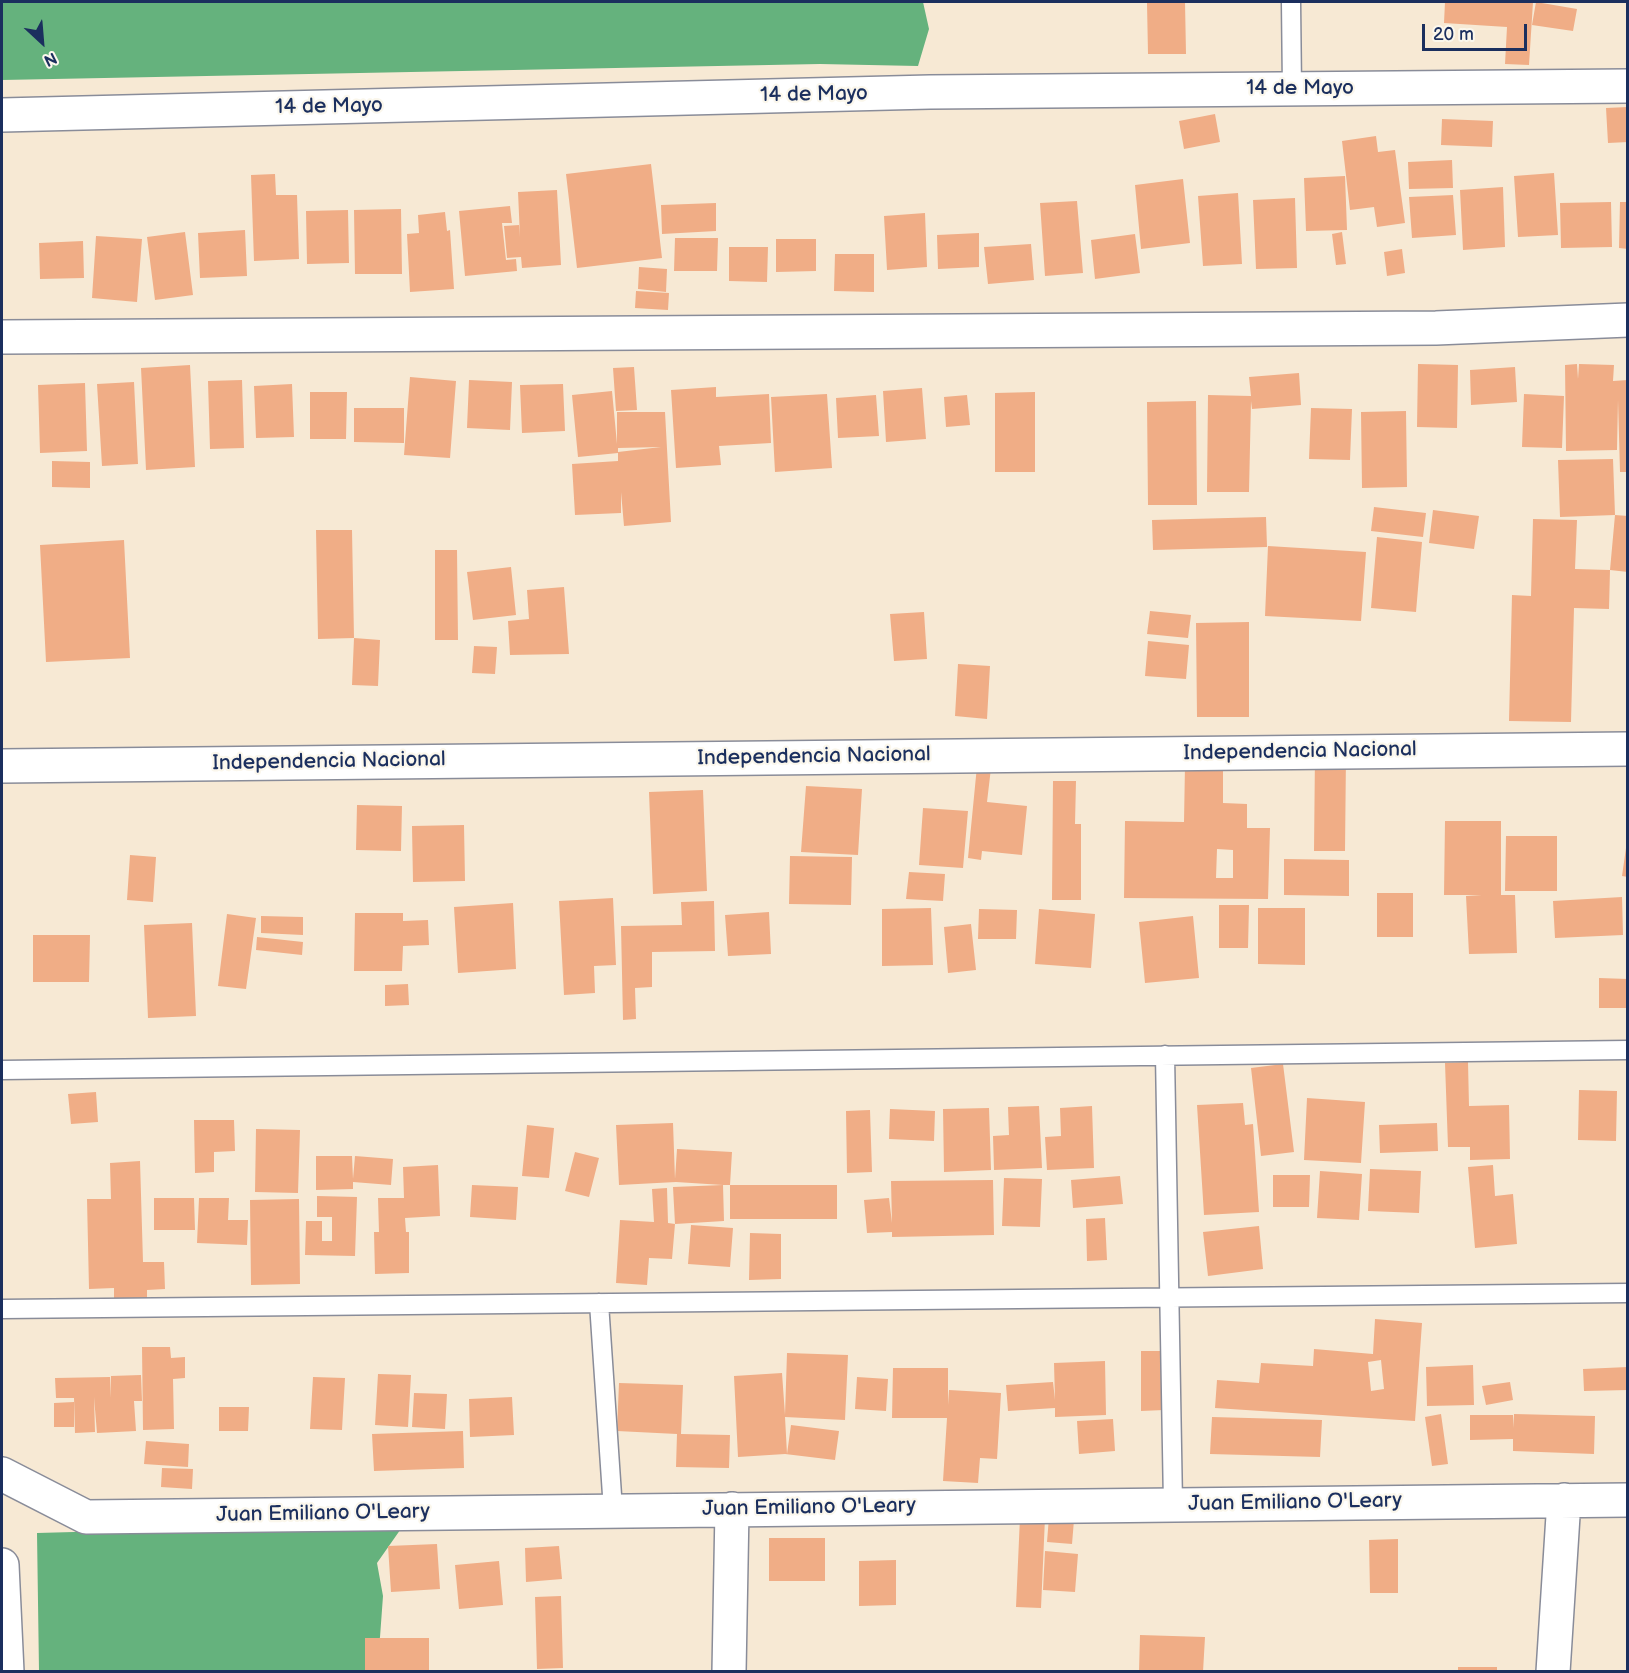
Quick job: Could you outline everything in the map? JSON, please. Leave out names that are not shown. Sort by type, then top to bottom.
[{"type":"street","name":"14 de Mayo","points":[[2,115],[930,92],[1628,86]]},
{"type":"street","points":[[2,337],[1424,328],[1628,320]]},
{"type":"street","name":"Independencia Nacional","points":[[2,766],[1628,749]]},
{"type":"street","name":"Juan Emiliano O'Leary","points":[[2,1474],[86,1517],[1628,1500]]},
{"type":"street","points":[[1553,1671],[1564,1500]]},
{"type":"street","points":[[729,1671],[732,1509]]},
{"type":"street","points":[[2,1565],[6,1671]]},
{"type":"lane","points":[[1291,2],[1292,89]]},
{"type":"lane","points":[[2,1070],[1628,1050]]},
{"type":"lane","points":[[1165,1055],[1173,1504]]},
{"type":"lane","points":[[2,1308],[1628,1293]]},
{"type":"lane","points":[[599,1303],[612,1510]]},
{"type":"green space","points":[[2,2],[923,2],[929,29],[918,66],[820,64],[2,80]]},
{"type":"green space","points":[[405,1523],[377,1563],[383,1596],[380,1637],[373,1672],[39,1671],[37,1533]]},
{"type":"building","points":[[1185,2],[1186,54],[1148,54],[1147,3]]},
{"type":"building","points":[[1445,2],[1533,2],[1529,65],[1505,64],[1507,27],[1444,23]]},
{"type":"building","points":[[1536,2],[1577,9],[1573,31],[1532,25]]},
{"type":"building","points":[[1628,107],[1628,142],[1608,143],[1606,108]]},
{"type":"building","points":[[1215,114],[1220,142],[1184,149],[1179,121]]},
{"type":"building","points":[[1442,119],[1493,121],[1492,147],[1441,145]]},
{"type":"building","points":[[1376,136],[1378,152],[1395,150],[1405,223],[1377,227],[1374,207],[1350,210],[1342,141]]},
{"type":"building","points":[[1452,160],[1453,188],[1409,189],[1408,162]]},
{"type":"building","points":[[651,164],[662,258],[577,268],[566,174]]},
{"type":"building","points":[[1554,173],[1558,235],[1518,237],[1514,176]]},
{"type":"building","points":[[275,174],[276,195],[297,195],[299,259],[254,261],[251,175]]},
{"type":"building","points":[[1345,176],[1347,230],[1306,231],[1304,178]]},
{"type":"building","points":[[1183,179],[1190,243],[1141,249],[1135,185]]},
{"type":"building","points":[[1503,187],[1505,247],[1463,250],[1460,190]]},
{"type":"building","points":[[557,190],[561,265],[522,268],[521,257],[507,258],[504,226],[519,225],[520,237],[518,192]]},
{"type":"building","points":[[1238,193],[1242,264],[1203,266],[1198,196]]},
{"type":"building","points":[[1453,195],[1456,235],[1412,238],[1409,197]]},
{"type":"building","points":[[1295,198],[1297,268],[1256,269],[1253,200]]},
{"type":"building","points":[[1077,201],[1083,273],[1045,276],[1040,203]]},
{"type":"building","points":[[1611,202],[1612,247],[1561,248],[1560,203]]},
{"type":"building","points":[[1620,202],[1628,202],[1628,249],[1619,248]]},
{"type":"building","points":[[716,203],[716,231],[662,234],[661,205]]},
{"type":"building","points":[[510,206],[512,223],[502,223],[506,260],[516,259],[517,271],[465,276],[459,211]]},
{"type":"building","points":[[401,209],[402,274],[355,274],[354,210]]},
{"type":"building","points":[[348,210],[349,263],[307,264],[306,211]]},
{"type":"building","points":[[445,212],[447,231],[450,230],[454,289],[410,292],[407,234],[419,233],[418,215]]},
{"type":"building","points":[[925,213],[927,267],[887,270],[884,216]]},
{"type":"building","points":[[245,230],[247,276],[200,278],[198,233]]},
{"type":"building","points":[[185,232],[193,295],[155,300],[147,237]]},
{"type":"building","points":[[1342,232],[1346,264],[1336,265],[1332,234]]},
{"type":"building","points":[[979,233],[979,267],[938,269],[937,235]]},
{"type":"building","points":[[1135,234],[1140,273],[1095,279],[1091,240]]},
{"type":"building","points":[[96,236],[142,239],[137,302],[92,298]]},
{"type":"building","points":[[675,238],[718,238],[717,271],[674,271]]},
{"type":"building","points":[[776,239],[816,239],[816,271],[776,272]]},
{"type":"building","points":[[83,241],[84,278],[40,279],[39,243]]},
{"type":"building","points":[[1031,244],[1034,280],[988,284],[984,247]]},
{"type":"building","points":[[729,247],[768,247],[767,282],[729,281]]},
{"type":"building","points":[[1402,249],[1405,273],[1387,276],[1384,252]]},
{"type":"building","points":[[835,254],[874,254],[874,292],[834,291]]},
{"type":"building","points":[[639,267],[667,269],[666,292],[638,289]]},
{"type":"building","points":[[636,291],[669,293],[668,310],[635,308]]},
{"type":"building","points":[[1418,364],[1458,365],[1457,428],[1417,427]]},
{"type":"building","points":[[1577,364],[1578,379],[1579,364],[1614,365],[1613,381],[1628,380],[1628,472],[1620,472],[1618,400],[1617,450],[1566,451],[1565,365]]},
{"type":"building","points":[[190,365],[195,467],[146,470],[141,368]]},
{"type":"building","points":[[634,367],[637,410],[616,411],[613,368]]},
{"type":"building","points":[[1515,367],[1517,402],[1471,405],[1470,370]]},
{"type":"building","points":[[1299,373],[1301,405],[1252,409],[1251,401],[1249,492],[1207,492],[1208,395],[1251,396],[1249,377]]},
{"type":"building","points":[[410,377],[456,381],[450,458],[404,455]]},
{"type":"building","points":[[242,380],[244,448],[210,449],[208,381]]},
{"type":"building","points":[[469,380],[512,382],[510,430],[467,428]]},
{"type":"building","points":[[134,382],[138,464],[102,466],[97,384]]},
{"type":"building","points":[[85,383],[87,451],[40,453],[38,385]]},
{"type":"building","points":[[292,384],[294,437],[256,438],[254,386]]},
{"type":"building","points":[[563,384],[565,431],[522,433],[520,385]]},
{"type":"building","points":[[716,387],[716,397],[769,394],[771,443],[719,446],[721,465],[676,468],[671,390]]},
{"type":"building","points":[[922,388],[926,439],[886,442],[883,391]]},
{"type":"building","points":[[612,391],[617,444],[617,412],[665,412],[671,522],[624,526],[621,492],[621,513],[575,515],[572,464],[618,461],[618,453],[578,457],[572,395]],"holes":[[[661,447],[618,452],[618,448]]]},
{"type":"building","points":[[310,392],[347,392],[346,439],[310,439]]},
{"type":"building","points":[[1035,392],[1035,472],[995,472],[995,393]]},
{"type":"building","points":[[827,394],[832,468],[775,472],[771,397]]},
{"type":"building","points":[[1524,394],[1564,396],[1562,448],[1522,447]]},
{"type":"building","points":[[876,395],[879,436],[838,438],[836,398]]},
{"type":"building","points":[[967,395],[970,425],[946,427],[944,397]]},
{"type":"building","points":[[1196,401],[1197,505],[1148,505],[1147,402]]},
{"type":"building","points":[[354,408],[404,408],[404,443],[354,442]]},
{"type":"building","points":[[1311,408],[1352,409],[1350,460],[1309,459]]},
{"type":"building","points":[[1406,411],[1407,487],[1362,488],[1361,412]]},
{"type":"building","points":[[1613,459],[1615,515],[1560,517],[1558,460]]},
{"type":"building","points":[[52,461],[90,462],[90,488],[52,487]]},
{"type":"building","points":[[1374,507],[1426,513],[1423,537],[1371,531]]},
{"type":"building","points":[[1433,510],[1479,516],[1474,549],[1429,543]]},
{"type":"building","points":[[1615,515],[1628,516],[1628,572],[1610,570]]},
{"type":"building","points":[[1266,517],[1267,547],[1153,550],[1152,520]]},
{"type":"building","points":[[1533,519],[1577,520],[1575,569],[1610,570],[1609,609],[1574,608],[1571,722],[1509,721],[1512,595],[1531,596]]},
{"type":"building","points":[[316,530],[352,530],[354,638],[318,639]]},
{"type":"building","points":[[1377,537],[1422,542],[1416,612],[1371,608]]},
{"type":"building","points":[[124,540],[130,658],[46,662],[40,545]]},
{"type":"building","points":[[1268,546],[1366,552],[1361,621],[1265,616]]},
{"type":"building","points":[[435,550],[457,550],[458,640],[435,640]]},
{"type":"building","points":[[511,567],[516,615],[473,620],[467,572]]},
{"type":"building","points":[[564,587],[569,654],[510,655],[508,621],[529,619],[527,590]]},
{"type":"building","points":[[1150,611],[1191,615],[1188,638],[1147,634]]},
{"type":"building","points":[[924,612],[927,659],[894,661],[890,614]]},
{"type":"building","points":[[1249,622],[1249,717],[1197,717],[1196,623]]},
{"type":"building","points":[[354,638],[380,640],[378,686],[352,685]]},
{"type":"building","points":[[1148,641],[1189,645],[1186,679],[1145,676]]},
{"type":"building","points":[[474,646],[497,647],[495,674],[472,673]]},
{"type":"building","points":[[958,664],[990,666],[987,719],[955,716]]},
{"type":"building","points":[[1315,753],[1346,754],[1345,851],[1314,851]]},
{"type":"building","points":[[1185,765],[1223,765],[1223,803],[1247,804],[1247,828],[1270,828],[1268,899],[1124,898],[1125,821],[1184,822]],"holes":[[[1217,849],[1233,850],[1233,878],[1216,878]]]},
{"type":"building","points":[[977,766],[991,768],[987,802],[1027,806],[1022,855],[982,851],[981,860],[968,858]]},
{"type":"building","points":[[1053,781],[1076,781],[1075,824],[1081,824],[1081,900],[1052,900]]},
{"type":"building","points":[[806,786],[862,789],[858,855],[801,852]]},
{"type":"building","points":[[703,790],[707,891],[653,894],[649,792]]},
{"type":"building","points":[[357,805],[402,806],[401,851],[356,850]]},
{"type":"building","points":[[923,808],[968,811],[963,868],[919,865]]},
{"type":"building","points":[[1445,821],[1501,821],[1501,895],[1515,895],[1517,953],[1469,954],[1466,896],[1482,895],[1444,895]]},
{"type":"building","points":[[464,825],[465,881],[413,882],[412,826]]},
{"type":"building","points":[[1506,836],[1557,836],[1557,891],[1505,891]]},
{"type":"building","points":[[1626,848],[1628,848],[1628,877],[1622,876]]},
{"type":"building","points":[[130,855],[156,857],[153,902],[127,900]]},
{"type":"building","points":[[790,856],[852,857],[851,905],[789,904]]},
{"type":"building","points":[[1284,859],[1349,860],[1349,896],[1284,895]]},
{"type":"building","points":[[909,872],[945,874],[943,901],[906,899]]},
{"type":"building","points":[[1377,893],[1413,893],[1413,937],[1377,937]]},
{"type":"building","points":[[1622,897],[1623,935],[1555,938],[1553,901]]},
{"type":"building","points":[[613,898],[616,965],[594,966],[595,993],[564,995],[559,901]]},
{"type":"building","points":[[714,901],[715,951],[652,952],[652,987],[635,988],[636,1019],[623,1020],[621,926],[682,925],[681,902]]},
{"type":"building","points":[[513,903],[516,969],[458,973],[454,907]]},
{"type":"building","points":[[1219,905],[1249,905],[1248,948],[1219,948]]},
{"type":"building","points":[[931,908],[933,965],[882,966],[882,909]]},
{"type":"building","points":[[1258,908],[1305,908],[1305,965],[1258,964]]},
{"type":"building","points":[[979,909],[1017,910],[1016,939],[978,939]]},
{"type":"building","points":[[1039,909],[1095,914],[1091,968],[1035,964]]},
{"type":"building","points":[[769,912],[771,954],[728,956],[725,915]]},
{"type":"building","points":[[355,913],[403,913],[403,921],[428,920],[429,945],[403,946],[402,971],[354,971]]},
{"type":"building","points":[[227,914],[256,918],[246,989],[218,986]]},
{"type":"building","points":[[261,916],[303,917],[303,935],[261,933]]},
{"type":"building","points":[[1193,916],[1199,978],[1145,983],[1139,922]]},
{"type":"building","points":[[192,923],[196,1016],[148,1018],[144,925]]},
{"type":"building","points":[[971,924],[976,970],[948,973],[944,927]]},
{"type":"building","points":[[33,935],[90,935],[89,982],[33,982]]},
{"type":"building","points":[[257,937],[303,942],[302,955],[256,950]]},
{"type":"building","points":[[1599,978],[1628,979],[1628,1008],[1599,1008]]},
{"type":"building","points":[[408,984],[409,1005],[385,1006],[385,985]]},
{"type":"building","points":[[1468,1062],[1469,1106],[1509,1105],[1510,1159],[1470,1160],[1470,1147],[1448,1147],[1445,1063]]},
{"type":"building","points":[[1283,1064],[1294,1152],[1261,1156],[1251,1068]]},
{"type":"building","points":[[1579,1090],[1617,1091],[1616,1141],[1578,1140]]},
{"type":"building","points":[[96,1092],[98,1122],[71,1124],[68,1094]]},
{"type":"building","points":[[1307,1098],[1365,1102],[1361,1163],[1304,1160]]},
{"type":"building","points":[[1243,1103],[1245,1125],[1253,1124],[1259,1212],[1204,1215],[1197,1105]]},
{"type":"building","points":[[1039,1106],[1042,1168],[994,1170],[993,1136],[1009,1135],[1008,1107]]},
{"type":"building","points":[[1092,1106],[1094,1168],[1047,1170],[1045,1137],[1061,1136],[1060,1108]]},
{"type":"building","points":[[989,1108],[991,1170],[944,1172],[943,1109]]},
{"type":"building","points":[[890,1109],[935,1111],[934,1141],[889,1139]]},
{"type":"building","points":[[870,1110],[872,1172],[847,1173],[846,1111]]},
{"type":"building","points":[[194,1120],[234,1120],[235,1151],[214,1152],[214,1172],[195,1173]]},
{"type":"building","points":[[673,1123],[675,1179],[677,1149],[732,1152],[730,1185],[676,1182],[619,1185],[616,1125]]},
{"type":"building","points":[[1437,1123],[1438,1151],[1380,1153],[1379,1125]]},
{"type":"building","points":[[527,1125],[554,1128],[549,1178],[522,1176]]},
{"type":"building","points":[[256,1129],[300,1130],[298,1193],[255,1192]]},
{"type":"building","points":[[575,1152],[599,1158],[589,1197],[565,1191]]},
{"type":"building","points":[[316,1156],[352,1156],[353,1179],[355,1156],[393,1159],[391,1185],[353,1182],[353,1189],[316,1190]]},
{"type":"building","points":[[140,1161],[143,1262],[164,1262],[165,1289],[147,1290],[147,1303],[114,1304],[114,1288],[89,1289],[87,1199],[111,1199],[110,1163]]},
{"type":"building","points":[[438,1165],[440,1216],[405,1218],[406,1232],[409,1232],[409,1273],[375,1274],[374,1232],[379,1232],[378,1198],[404,1198],[403,1167]]},
{"type":"building","points":[[1493,1165],[1495,1196],[1513,1194],[1517,1244],[1475,1248],[1468,1167]]},
{"type":"building","points":[[1370,1169],[1421,1171],[1419,1213],[1368,1211]]},
{"type":"building","points":[[1320,1171],[1362,1174],[1359,1220],[1317,1218]]},
{"type":"building","points":[[1273,1175],[1310,1175],[1309,1207],[1273,1207]]},
{"type":"building","points":[[1120,1176],[1123,1204],[1073,1208],[1071,1180]]},
{"type":"building","points":[[1004,1178],[1042,1179],[1040,1227],[1002,1226]]},
{"type":"building","points":[[993,1180],[994,1235],[892,1237],[892,1232],[867,1233],[864,1200],[889,1198],[892,1223],[891,1181]]},
{"type":"building","points":[[472,1185],[518,1187],[516,1220],[470,1217]]},
{"type":"building","points":[[723,1185],[724,1221],[675,1224],[673,1187]]},
{"type":"building","points":[[730,1185],[837,1185],[837,1219],[730,1219]]},
{"type":"building","points":[[667,1188],[668,1223],[675,1224],[672,1259],[649,1258],[647,1285],[616,1283],[620,1220],[654,1222],[652,1189]]},
{"type":"building","points":[[317,1196],[357,1197],[355,1256],[305,1255],[306,1221],[322,1221],[322,1241],[332,1241],[332,1217],[317,1217]]},
{"type":"building","points":[[154,1198],[194,1198],[195,1230],[154,1230]]},
{"type":"building","points":[[199,1198],[229,1198],[228,1220],[248,1220],[247,1245],[197,1243]]},
{"type":"building","points":[[299,1199],[300,1284],[251,1285],[250,1200]]},
{"type":"building","points":[[1105,1218],[1107,1260],[1087,1261],[1086,1219]]},
{"type":"building","points":[[691,1225],[733,1228],[730,1267],[688,1264]]},
{"type":"building","points":[[1259,1226],[1263,1269],[1208,1276],[1203,1232]]},
{"type":"building","points":[[750,1233],[781,1234],[781,1279],[749,1280]]},
{"type":"building","points":[[1375,1319],[1422,1323],[1415,1421],[1215,1408],[1217,1380],[1259,1383],[1261,1363],[1313,1366],[1314,1349],[1373,1354]],"holes":[[[1381,1360],[1384,1389],[1371,1391],[1368,1362]]]},
{"type":"building","points":[[142,1347],[170,1347],[171,1358],[185,1357],[185,1378],[173,1379],[174,1429],[143,1430]]},
{"type":"building","points":[[1141,1351],[1163,1351],[1164,1410],[1141,1411]]},
{"type":"building","points":[[787,1353],[848,1355],[845,1420],[785,1417],[787,1454],[791,1425],[839,1431],[835,1460],[785,1454],[738,1457],[734,1376],[782,1373],[785,1415]]},
{"type":"building","points":[[1105,1361],[1106,1415],[1055,1417],[1055,1408],[1008,1411],[1006,1385],[1053,1382],[1055,1400],[1054,1363]]},
{"type":"building","points":[[1473,1365],[1474,1405],[1427,1406],[1426,1367]]},
{"type":"building","points":[[1628,1367],[1628,1390],[1584,1391],[1583,1369]]},
{"type":"building","points":[[893,1368],[948,1368],[948,1405],[949,1390],[1001,1393],[997,1459],[980,1458],[978,1483],[943,1481],[947,1418],[892,1418]]},
{"type":"building","points":[[378,1374],[411,1375],[408,1427],[375,1425]]},
{"type":"building","points":[[141,1375],[142,1401],[134,1401],[136,1431],[97,1433],[94,1397],[95,1432],[75,1433],[74,1398],[56,1398],[55,1378],[110,1377],[110,1398],[111,1376]]},
{"type":"building","points":[[313,1377],[345,1378],[342,1430],[310,1429]]},
{"type":"building","points":[[857,1377],[888,1379],[886,1411],[855,1409]]},
{"type":"building","points":[[1510,1382],[1513,1400],[1486,1405],[1482,1386]]},
{"type":"building","points":[[619,1383],[683,1385],[681,1434],[730,1435],[729,1468],[676,1467],[677,1434],[617,1431]]},
{"type":"building","points":[[414,1393],[447,1394],[445,1429],[412,1427]]},
{"type":"building","points":[[512,1397],[514,1435],[470,1437],[469,1399]]},
{"type":"building","points":[[74,1402],[74,1427],[54,1427],[54,1403]]},
{"type":"building","points":[[219,1407],[249,1407],[248,1431],[219,1431]]},
{"type":"building","points":[[1441,1414],[1448,1464],[1432,1466],[1425,1417]]},
{"type":"building","points":[[1514,1414],[1595,1416],[1594,1454],[1513,1451],[1513,1439],[1470,1440],[1470,1415],[1513,1415],[1514,1428]]},
{"type":"building","points":[[1212,1417],[1322,1420],[1320,1457],[1210,1454]]},
{"type":"building","points":[[1113,1419],[1115,1451],[1079,1454],[1077,1421]]},
{"type":"building","points":[[463,1431],[464,1468],[374,1471],[372,1434]]},
{"type":"building","points":[[146,1441],[189,1444],[188,1467],[144,1464]]},
{"type":"building","points":[[162,1468],[193,1469],[192,1489],[161,1487]]},
{"type":"building","points":[[1020,1517],[1045,1518],[1041,1608],[1016,1607]]},
{"type":"building","points":[[1049,1517],[1074,1520],[1072,1544],[1047,1542]]},
{"type":"building","points":[[769,1538],[825,1538],[825,1581],[769,1581]]},
{"type":"building","points":[[1398,1539],[1398,1593],[1370,1593],[1369,1540]]},
{"type":"building","points":[[437,1544],[440,1589],[391,1592],[388,1546]]},
{"type":"building","points":[[559,1546],[562,1579],[526,1582],[525,1548]]},
{"type":"building","points":[[1045,1551],[1078,1554],[1075,1592],[1043,1590]]},
{"type":"building","points":[[896,1560],[896,1605],[859,1606],[859,1561]]},
{"type":"building","points":[[499,1561],[503,1605],[459,1609],[455,1565]]},
{"type":"building","points":[[561,1596],[563,1668],[537,1669],[535,1597]]},
{"type":"building","points":[[1140,1635],[1205,1637],[1203,1672],[1139,1672]]},
{"type":"building","points":[[365,1638],[429,1638],[429,1672],[365,1672]]},
{"type":"building","points":[[1458,1667],[1497,1667],[1497,1672],[1458,1672]]}]
